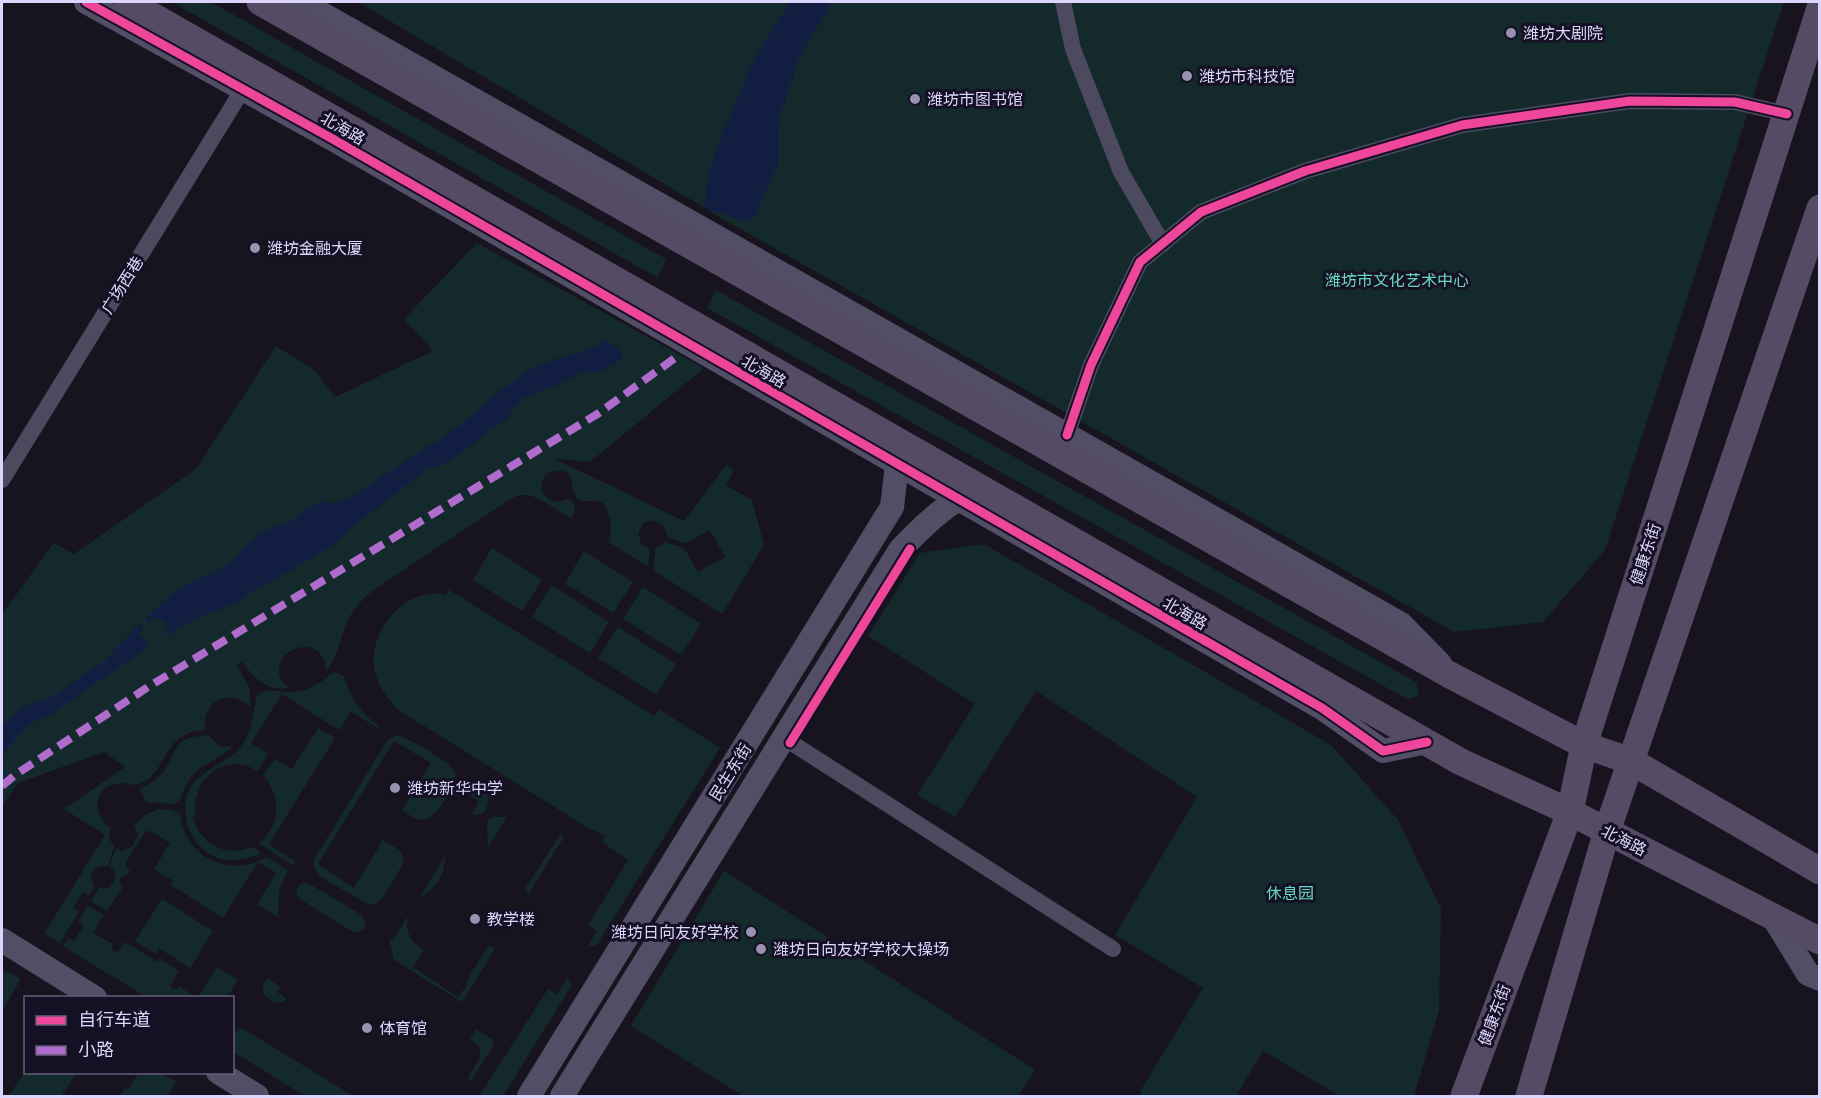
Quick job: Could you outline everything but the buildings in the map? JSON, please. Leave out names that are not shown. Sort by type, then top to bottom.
[{"type":"main road","name":"北海路","points":[[128,2],[248,80],[574,266],[894,437],[981,487],[1328,698],[1427,742],[1461,762],[1570,812],[1820,941]]},
{"type":"main road","points":[[260,2],[1135,485],[1358,611],[1450,675],[1584,745],[1631,761],[1812,863]]},
{"type":"main road","name":"健康东街","points":[[1464,1096],[1570,812],[1584,745],[1820,8]]},
{"type":"main road","points":[[1529,1096],[1607,831],[1820,208]]},
{"type":"street","name":"北海路","points":[[86,2],[248,80]]},
{"type":"street","points":[[301,2],[1067,435],[1135,485]]},
{"type":"street","points":[[1063,2],[1074,49],[1121,172],[1163,244]]},
{"type":"street","name":"广场西巷","points":[[2,480],[248,80]]},
{"type":"street","points":[[1067,435],[1091,365],[1140,262],[1201,212],[1305,171],[1462,125],[1630,101],[1735,102],[1787,114]]},
{"type":"street","name":"北海路","points":[[574,266],[956,500],[1328,698]]},
{"type":"street","name":"民生东街","points":[[529,1096],[892,507],[897,465],[894,437]]},
{"type":"street","name":"民生东街","points":[[562,1096],[900,550],[918,530],[956,500],[981,487]]},
{"type":"street","points":[[784,738],[1113,949]]},
{"type":"street","points":[[1773,917],[1808,974],[1820,979]]},
{"type":"street","points":[[2,940],[92,996]]},
{"type":"street","points":[[221,1074],[257,1096]]},
{"type":"green space","points":[[172,2],[211,2],[666,259],[658,278]]},
{"type":"green space","name":"潍坊市文化艺术中心","points":[[358,2],[1784,2],[1605,550],[1543,622],[1454,632],[730,223]]},
{"type":"green space","points":[[477,243],[704,368],[590,462],[555,459],[684,521],[726,465],[734,470],[726,485],[752,500],[764,545],[722,614],[653,570],[655,549],[665,542],[684,548],[698,572],[725,557],[710,530],[685,543],[667,537],[665,528],[660,522],[643,523],[638,533],[641,544],[650,549],[648,567],[609,542],[610,522],[603,503],[582,501],[576,497],[567,473],[555,471],[549,473],[544,478],[541,489],[552,501],[568,499],[572,501],[575,509],[571,519],[535,497],[520,495],[512,498],[367,596],[349,618],[335,657],[326,671],[322,656],[314,649],[303,647],[293,650],[284,657],[279,666],[280,677],[289,688],[268,685],[256,678],[242,662],[237,665],[249,687],[251,707],[234,698],[218,700],[208,711],[205,730],[179,738],[171,746],[154,774],[134,785],[122,783],[105,789],[97,803],[103,820],[111,828],[109,838],[114,847],[108,866],[98,867],[92,872],[91,879],[95,886],[89,895],[83,892],[73,907],[79,912],[60,943],[44,934],[105,835],[64,809],[125,767],[104,752],[18,783],[2,807],[2,614],[54,543],[74,554],[196,469],[276,346],[314,370],[335,397],[433,351],[404,319]]},
{"type":"green space","points":[[716,290],[1416,682],[1419,696],[1407,699],[707,308]]},
{"type":"green space","name":"休息园","points":[[984,544],[1331,745],[1398,820],[1441,909],[1439,1010],[1414,1096],[1340,1096],[1263,1051],[1236,1096],[1144,1096],[1139,1093],[1203,988],[1115,935],[1197,797],[1036,691],[955,817],[917,795],[975,704],[868,636],[920,553]]},
{"type":"green space","points":[[492,548],[542,580],[522,611],[473,580]]},
{"type":"green space","points":[[584,551],[633,582],[613,613],[565,583]]},
{"type":"green space","points":[[552,585],[609,622],[590,653],[532,617]]},
{"type":"green space","points":[[643,587],[701,624],[681,655],[623,619]]},
{"type":"green space","points":[[449,590],[654,716],[659,709],[720,748],[596,946],[587,947],[597,931],[588,925],[628,860],[602,842],[606,836],[590,829],[400,711],[380,686],[374,667],[374,653],[384,625],[394,613],[418,597],[432,594],[446,595]]},
{"type":"green space","points":[[618,627],[676,664],[656,695],[598,658]]},
{"type":"green space","points":[[334,672],[344,676],[357,704],[379,726],[378,728],[351,712],[339,730],[282,694],[251,743],[268,754],[258,771],[245,765],[233,764],[214,771],[200,786],[195,806],[196,817],[192,816],[201,834],[215,846],[232,851],[252,847],[261,853],[248,858],[228,860],[208,853],[194,838],[186,819],[185,803],[195,782],[241,746],[251,727],[258,694],[267,691],[301,691],[317,685]]},
{"type":"green space","points":[[318,728],[335,738],[269,844],[295,862],[293,865],[258,843],[271,828],[276,810],[273,792],[263,775],[275,759],[292,769]]},
{"type":"green space","points":[[208,735],[221,747],[233,746],[196,772],[180,800],[174,804],[146,802],[139,789],[161,775],[178,746],[196,736]]},
{"type":"green space","points":[[396,735],[419,745],[438,757],[452,768],[455,778],[449,793],[433,814],[423,820],[409,815],[402,810],[431,763],[394,741],[318,864],[354,888],[383,840],[399,850],[403,856],[403,864],[382,899],[369,905],[318,875],[313,861],[387,741]]},
{"type":"green space","points":[[478,787],[490,791],[487,807],[483,814],[471,815],[479,802],[466,793]]},
{"type":"green space","points":[[160,809],[179,813],[191,843],[204,856],[213,861],[241,866],[267,857],[288,870],[279,890],[278,917],[257,904],[276,873],[258,862],[223,918],[171,885],[173,881],[154,869],[170,843],[150,831],[145,832],[126,862],[130,871],[126,876],[120,878],[123,887],[107,911],[91,901],[99,888],[108,888],[114,881],[115,875],[110,866],[116,848],[122,851],[132,847],[138,835],[134,826],[144,815]]},
{"type":"green space","points":[[492,817],[507,817],[488,848],[487,821]]},
{"type":"green space","points":[[560,835],[564,837],[529,893],[524,890]]},
{"type":"green space","points":[[445,856],[439,880],[420,897]]},
{"type":"green space","name":"潍坊日向友好学校大操场","points":[[724,871],[1035,1070],[1018,1096],[743,1096],[631,1026]]},
{"type":"green space","points":[[306,882],[360,914],[365,920],[365,928],[360,932],[353,932],[300,899],[296,891],[299,885]]},
{"type":"green space","points":[[162,899],[213,931],[190,968],[160,949],[156,954],[135,941]]},
{"type":"green space","points":[[88,906],[104,915],[93,933],[113,944],[112,951],[118,952],[125,942],[158,962],[160,959],[179,971],[171,988],[177,990],[180,987],[194,996],[144,996],[63,946],[68,938],[74,941],[84,925],[78,921]]},
{"type":"green space","points":[[408,916],[407,927],[410,936],[424,950],[413,967],[458,997],[468,984],[466,982],[489,945],[495,949],[462,1002],[394,960],[389,938],[393,940]]},
{"type":"green space","points":[[217,967],[238,980],[228,996],[199,996]]},
{"type":"green space","points":[[2,969],[21,979],[2,1011]]},
{"type":"green space","points":[[268,978],[280,987],[277,992],[287,999],[278,1003],[263,994],[263,985]]},
{"type":"green space","points":[[567,978],[572,985],[503,1096],[479,1096],[548,989],[557,994]]},
{"type":"green space","points":[[239,1028],[244,1029],[353,1096],[305,1096],[234,1053],[234,1033]]},
{"type":"green space","points":[[476,1029],[492,1039],[494,1045],[470,1082],[468,1078],[480,1056],[479,1046],[470,1039]]},
{"type":"green space","points":[[24,1072],[24,1074],[76,1074],[61,1096],[8,1096]]},
{"type":"green space","points":[[138,1074],[164,1074],[176,1082],[167,1096],[120,1096],[125,1088],[128,1089]]},
{"type":"water","points":[[790,2],[832,2],[800,56],[779,119],[778,164],[756,215],[746,222],[704,208],[709,170],[755,57]]},
{"type":"water","points":[[605,341],[618,349],[621,360],[599,372],[582,372],[526,397],[515,406],[506,420],[488,430],[475,443],[443,465],[429,467],[350,529],[337,543],[234,603],[179,627],[166,637],[168,628],[161,619],[153,618],[148,623],[146,619],[171,595],[186,585],[224,567],[259,535],[300,516],[301,512],[325,500],[332,504],[354,495],[461,425],[496,394],[530,369],[549,361],[586,351]]},
{"type":"water","points":[[140,623],[143,629],[139,633],[150,646],[51,714],[29,724],[2,755],[2,726],[21,708],[55,695],[103,662]]},
{"type":"marked path","points":[[2,786],[15,775],[148,687],[599,413],[675,358]]},
{"type":"cycle path","points":[[86,2],[331,138],[1322,708],[1383,751],[1427,742]]},
{"type":"cycle path","points":[[1067,435],[1091,365],[1140,262],[1201,212],[1305,171],[1462,125],[1630,101],[1735,102],[1787,114]]},
{"type":"cycle path","points":[[790,743],[910,549]]},
{"type":"place","name":"潍坊大剧院","points":[[1511,33]]},
{"type":"place","name":"潍坊市科技馆","points":[[1187,76]]},
{"type":"place","name":"潍坊市图书馆","points":[[915,99]]},
{"type":"place","name":"潍坊金融大厦","points":[[255,248]]},
{"type":"place","name":"潍坊新华中学","points":[[395,788]]},
{"type":"place","name":"教学楼","points":[[475,919]]},
{"type":"place","name":"潍坊日向友好学校","points":[[751,932]]},
{"type":"place","name":"潍坊日向友好学校大操场","points":[[761,949]]},
{"type":"place","name":"体育馆","points":[[367,1028]]}]
